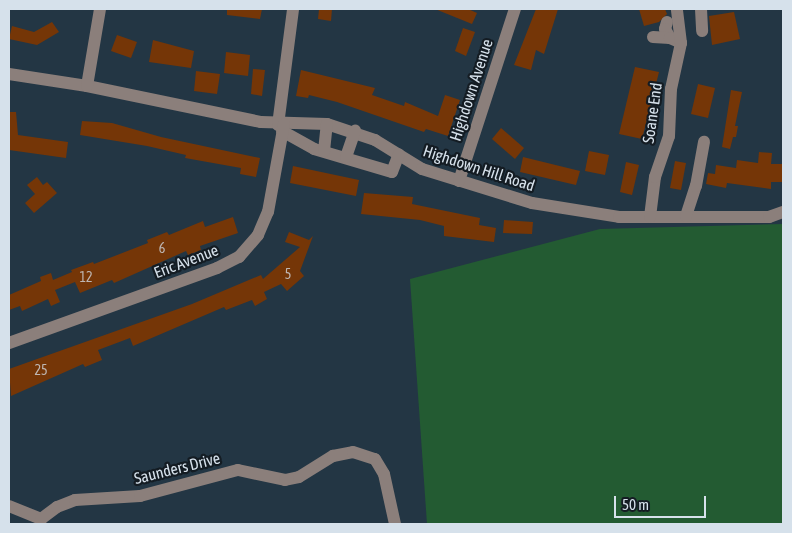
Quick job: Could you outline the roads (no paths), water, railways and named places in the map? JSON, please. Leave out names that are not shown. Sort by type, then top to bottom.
[{"type":"street","points":[[87,86],[100,9]]},
{"type":"street","name":"Eric Avenue","points":[[9,343],[217,268],[238,257],[258,235],[268,212],[281,127],[293,9]]},
{"type":"street","name":"Highdown Avenue","points":[[460,181],[515,9]]},
{"type":"street","name":"Soane End","points":[[650,217],[655,177],[669,136],[677,9]]},
{"type":"street","points":[[702,9],[702,31]]},
{"type":"street","name":"Soane End","points":[[666,22],[665,29],[675,41]]},
{"type":"street","points":[[653,37],[675,41]]},
{"type":"street","name":"Highdown Hill Road","points":[[9,74],[87,86],[281,127],[327,124],[355,131],[399,154],[422,169],[532,203],[619,217],[769,217],[783,212]]},
{"type":"street","points":[[324,151],[327,124]]},
{"type":"street","points":[[281,127],[324,151],[392,172],[399,154]]},
{"type":"street","points":[[346,157],[355,131]]},
{"type":"street","points":[[686,216],[696,186],[704,142]]},
{"type":"street","name":"Saunders Drive","points":[[41,522],[57,507],[75,500],[140,496],[238,470],[285,480],[299,476],[334,456],[353,452],[375,460],[384,474],[395,524]]},
{"type":"street","points":[[9,506],[41,522]]}]
